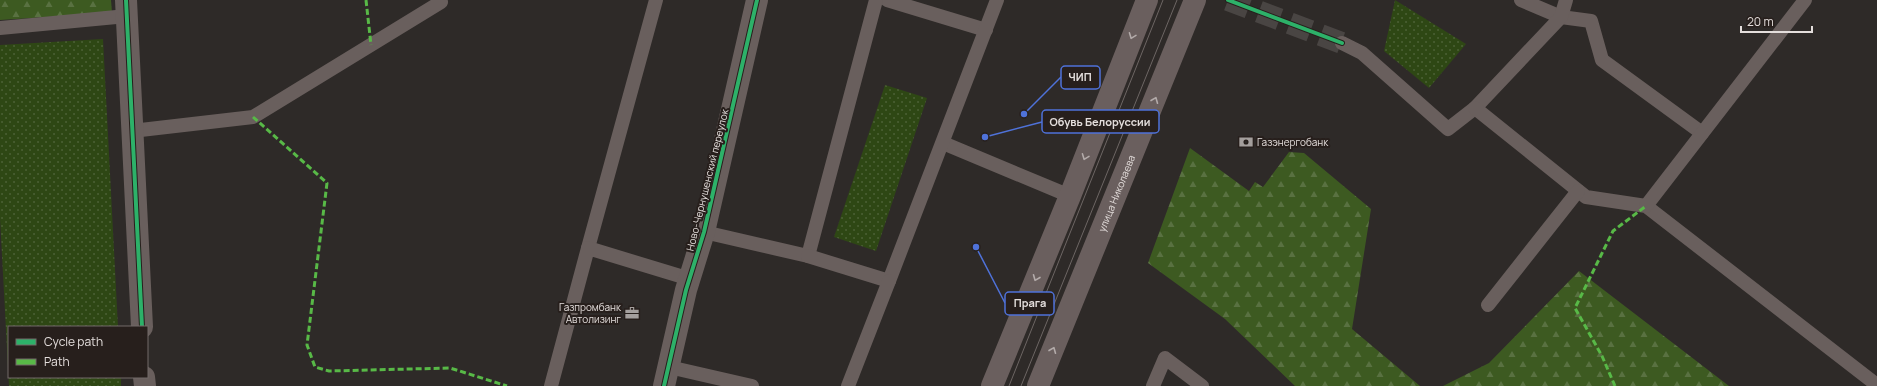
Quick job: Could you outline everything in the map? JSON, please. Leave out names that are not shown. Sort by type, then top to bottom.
[{"type":"main road","points":[[992,386],[1070,196],[1147,0]]},
{"type":"main road","name":"улица Николаева","points":[[1038,386],[1195,0]]},
{"type":"street","name":"Ново-Чернушенский переулок","points":[[667,376],[690,279],[704,232],[757,0]]},
{"type":"street","points":[[126,8],[142,326]]},
{"type":"lane","points":[[551,386],[656,0]]},
{"type":"lane","points":[[808,256],[876,0]]},
{"type":"lane","points":[[887,0],[986,30]]},
{"type":"lane","points":[[848,386],[997,0]]},
{"type":"lane","points":[[1521,0],[1561,16],[1591,21],[1602,60],[1702,133]]},
{"type":"lane","points":[[1342,43],[1362,53],[1448,129],[1475,108],[1561,16],[1566,0]]},
{"type":"lane","points":[[1646,206],[1805,0]]},
{"type":"lane","points":[[132,131],[253,117],[441,2]]},
{"type":"lane","points":[[0,28],[126,8]]},
{"type":"lane","points":[[1475,108],[1586,197],[1646,206],[1877,385]]},
{"type":"lane","points":[[943,143],[1070,196]]},
{"type":"lane","points":[[1488,305],[1578,191]]},
{"type":"lane","points":[[704,232],[808,256],[889,281]]},
{"type":"lane","points":[[588,248],[690,279]]},
{"type":"lane","points":[[1153,386],[1165,358],[1202,386]]},
{"type":"lane","points":[[667,376],[752,386]]},
{"type":"green space","points":[[0,0],[111,0],[112,13],[0,20]]},
{"type":"green space","points":[[1395,0],[1466,44],[1429,88],[1384,51]]},
{"type":"green space","points":[[103,39],[118,326],[8,326],[8,367],[0,218],[0,45]]},
{"type":"green space","points":[[885,85],[927,98],[876,251],[834,237]]},
{"type":"green space","points":[[1190,148],[1249,191],[1255,182],[1263,187],[1289,152],[1304,153],[1371,209],[1352,329],[1420,386],[1295,386],[1225,319],[1148,263]]},
{"type":"green space","points":[[1579,271],[1729,386],[1443,386],[1489,363]]},
{"type":"green space","points":[[9,378],[121,378],[121,386],[9,386]]},
{"type":"tunnel","points":[[1228,0],[1342,43]]},
{"type":"tram line","points":[[1009,386],[1163,0]]},
{"type":"tram line","points":[[1021,386],[1177,0]]},
{"type":"marked path","points":[[366,0],[371,45]]},
{"type":"marked path","points":[[253,117],[327,183],[307,345],[315,367],[329,371],[450,368],[507,386]]},
{"type":"marked path","points":[[1615,386],[1602,356],[1575,308],[1613,231],[1646,206]]},
{"type":"cycle path","points":[[126,0],[142,326]]},
{"type":"cycle path","points":[[664,386],[686,290],[704,232],[757,0]]},
{"type":"cycle path","points":[[1228,0],[1342,43]]},
{"type":"place","name":"ЧИП","points":[[1024,114]]},
{"type":"place","name":"Обувь Белоруссии","points":[[985,137]]},
{"type":"place","name":"Газэнергобанк","points":[[1246,142]]},
{"type":"place","name":"Прага","points":[[976,247]]},
{"type":"place","name":"Газпромбанк Автолизинг","points":[[632,313]]}]
